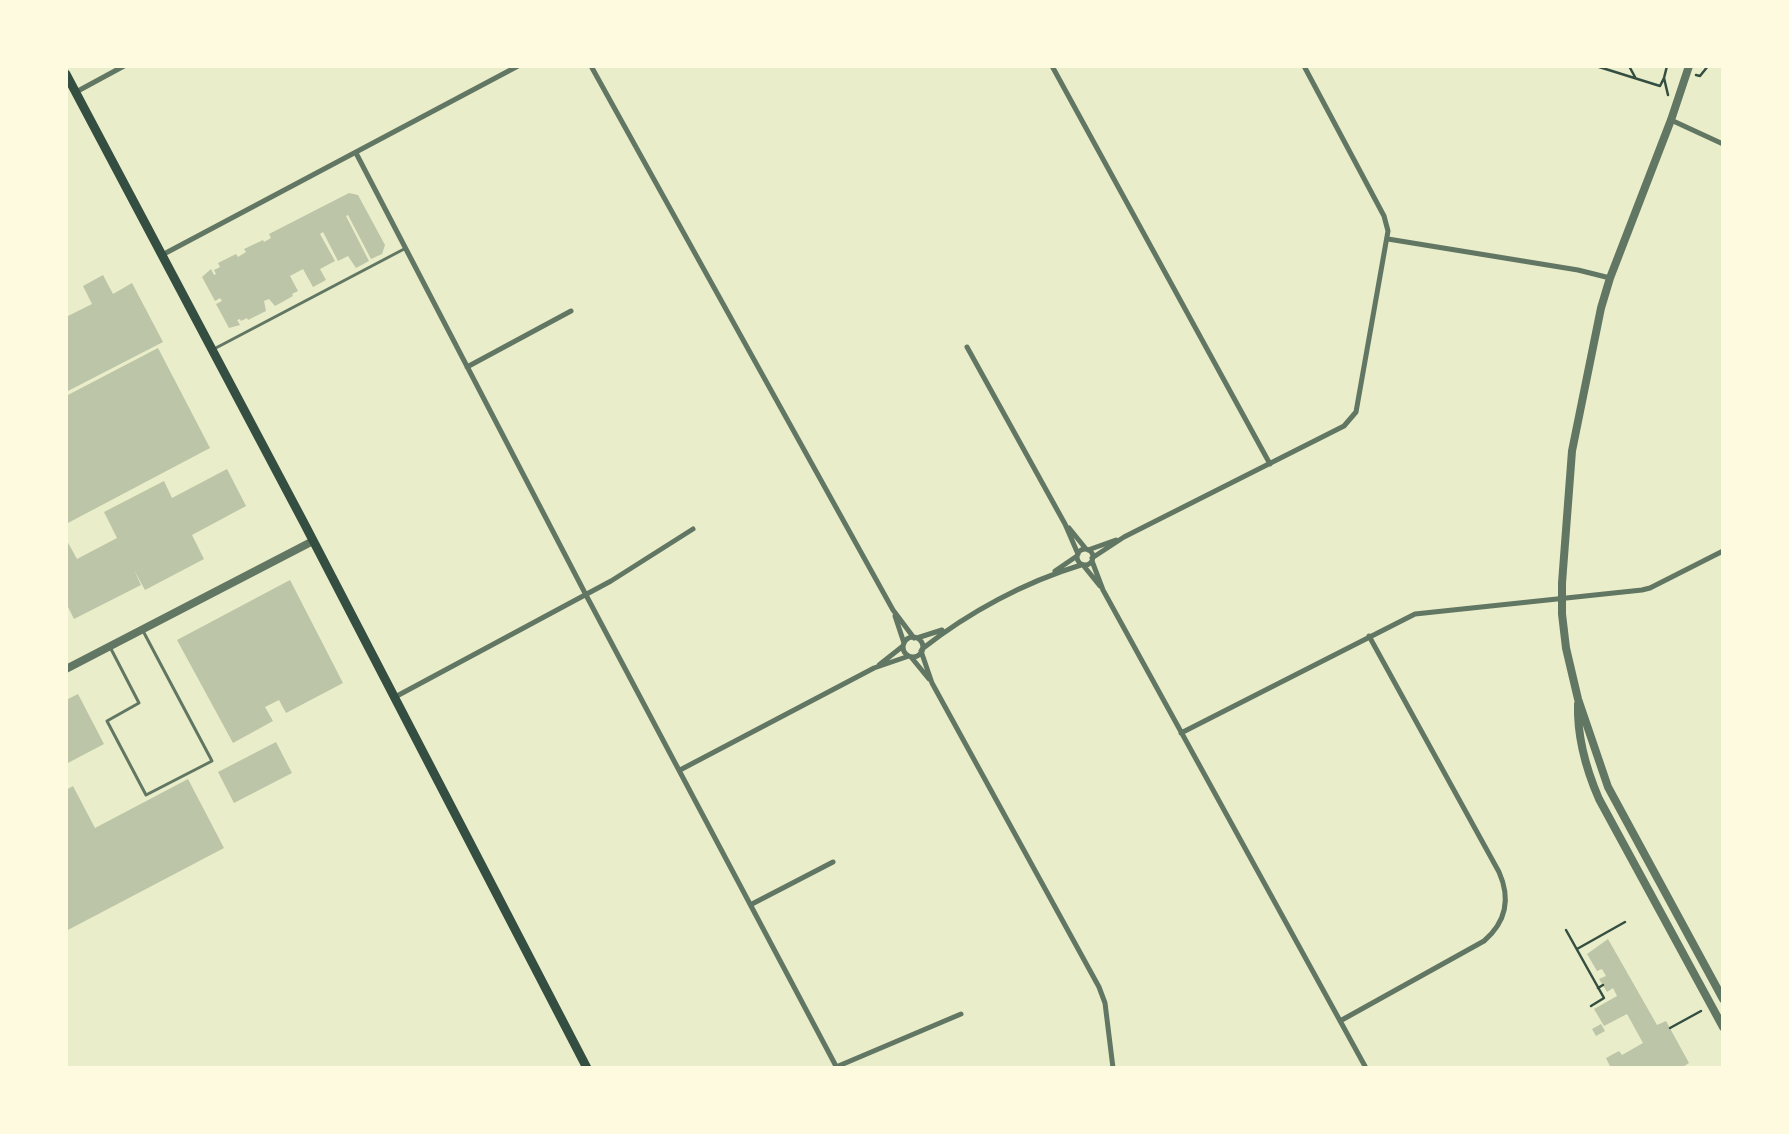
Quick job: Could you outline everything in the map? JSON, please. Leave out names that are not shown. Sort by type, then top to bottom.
[{"type":"main road","points":[[66,74],[395,697],[587,1068]]},
{"type":"street","points":[[76,92],[124,66]]},
{"type":"street","points":[[162,255],[518,66]]},
{"type":"street","points":[[591,66],[893,610],[921,642],[932,683]]},
{"type":"street","points":[[1052,66],[1270,464]]},
{"type":"street","points":[[874,668],[908,639],[947,629],[1048,576],[1077,555],[1124,537],[1344,426],[1356,412],[1388,239],[1384,216],[1304,66]]},
{"type":"street","points":[[1689,66],[1671,120],[1610,278],[1601,308],[1572,451],[1562,600],[1564,637],[1578,700],[1613,800],[1723,1000]]},
{"type":"street","points":[[1671,120],[1723,144]]},
{"type":"street","points":[[356,153],[586,595],[837,1067],[961,1014]]},
{"type":"street","points":[[1388,239],[1578,270],[1610,278]]},
{"type":"street","points":[[467,367],[571,311]]},
{"type":"street","points":[[967,347],[1065,524],[1082,565],[1103,590]]},
{"type":"street","points":[[1065,524],[1087,550],[1103,590],[1366,1068]]},
{"type":"street","points":[[395,697],[586,595],[693,529]]},
{"type":"street","points":[[1048,576],[1092,560],[1124,537]]},
{"type":"street","points":[[66,669],[313,541]]},
{"type":"street","points":[[1181,733],[1415,614],[1562,600],[1650,588],[1722,552]]},
{"type":"street","points":[[893,610],[904,644],[904,652],[910,656],[932,683],[1101,991],[1105,1003],[1113,1068]]},
{"type":"street","points":[[680,770],[874,668],[910,656],[917,656],[947,629]]},
{"type":"street","points":[[1340,1021],[1484,941],[1502,920],[1506,900],[1504,882],[1499,872],[1369,636]]},
{"type":"street","points":[[1578,700],[1578,727],[1596,791],[1723,1027]]},
{"type":"street","points":[[752,904],[833,862]]},
{"type":"street","points":[[1680,949],[1692,943]]},
{"type":"lane","points":[[212,350],[406,247]]},
{"type":"lane","points":[[109,646],[139,704],[108,721],[146,795],[212,761],[142,629]]},
{"type":"path","points":[[1596,66],[1660,86],[1668,66]]},
{"type":"path","points":[[1629,66],[1635,78]]},
{"type":"path","points":[[1664,78],[1665,88],[1674,111]]},
{"type":"path","points":[[1577,949],[1625,922]]},
{"type":"path","points":[[1566,930],[1604,998],[1591,1006]]},
{"type":"path","points":[[1598,988],[1603,985]]},
{"type":"path","points":[[1670,1028],[1711,1005]]},
{"type":"building","points":[[349,193],[358,195],[385,245],[382,254],[371,259],[348,215],[346,216],[369,261],[356,268],[348,256],[338,261],[323,232],[320,234],[335,261],[320,269],[326,280],[313,287],[303,269],[290,276],[298,291],[292,294],[293,296],[275,306],[269,299],[264,301],[266,311],[248,320],[247,318],[241,321],[240,319],[237,320],[240,325],[229,328],[216,304],[222,301],[220,298],[215,301],[202,277],[211,269],[214,275],[216,274],[214,270],[220,267],[218,263],[236,254],[238,257],[246,252],[244,249],[271,238],[269,234]]},
{"type":"building","points":[[103,275],[113,294],[132,283],[163,342],[66,392],[66,317],[92,304],[83,286]]},
{"type":"building","points":[[158,348],[210,448],[66,524],[66,396]]},
{"type":"building","points":[[227,469],[246,506],[192,535],[204,559],[145,590],[134,570],[141,585],[74,619],[66,603],[66,539],[77,559],[117,538],[104,512],[164,481],[172,498]]},
{"type":"building","points":[[290,580],[343,683],[286,713],[279,700],[265,707],[273,721],[233,743],[177,640]]},
{"type":"building","points":[[78,694],[104,744],[66,764],[66,700]]},
{"type":"building","points":[[276,742],[292,773],[234,803],[218,772]]},
{"type":"building","points":[[188,779],[224,848],[66,931],[66,790],[73,786],[95,828]]},
{"type":"building","points":[[1608,939],[1657,1025],[1666,1021],[1689,1063],[1681,1068],[1611,1068],[1606,1058],[1619,1051],[1622,1055],[1643,1043],[1627,1014],[1604,1026],[1594,1009],[1617,996],[1613,988],[1607,992],[1599,979],[1606,976],[1602,969],[1597,971],[1587,954]]},
{"type":"building","points":[[1601,1024],[1605,1031],[1596,1036],[1592,1029]]}]
